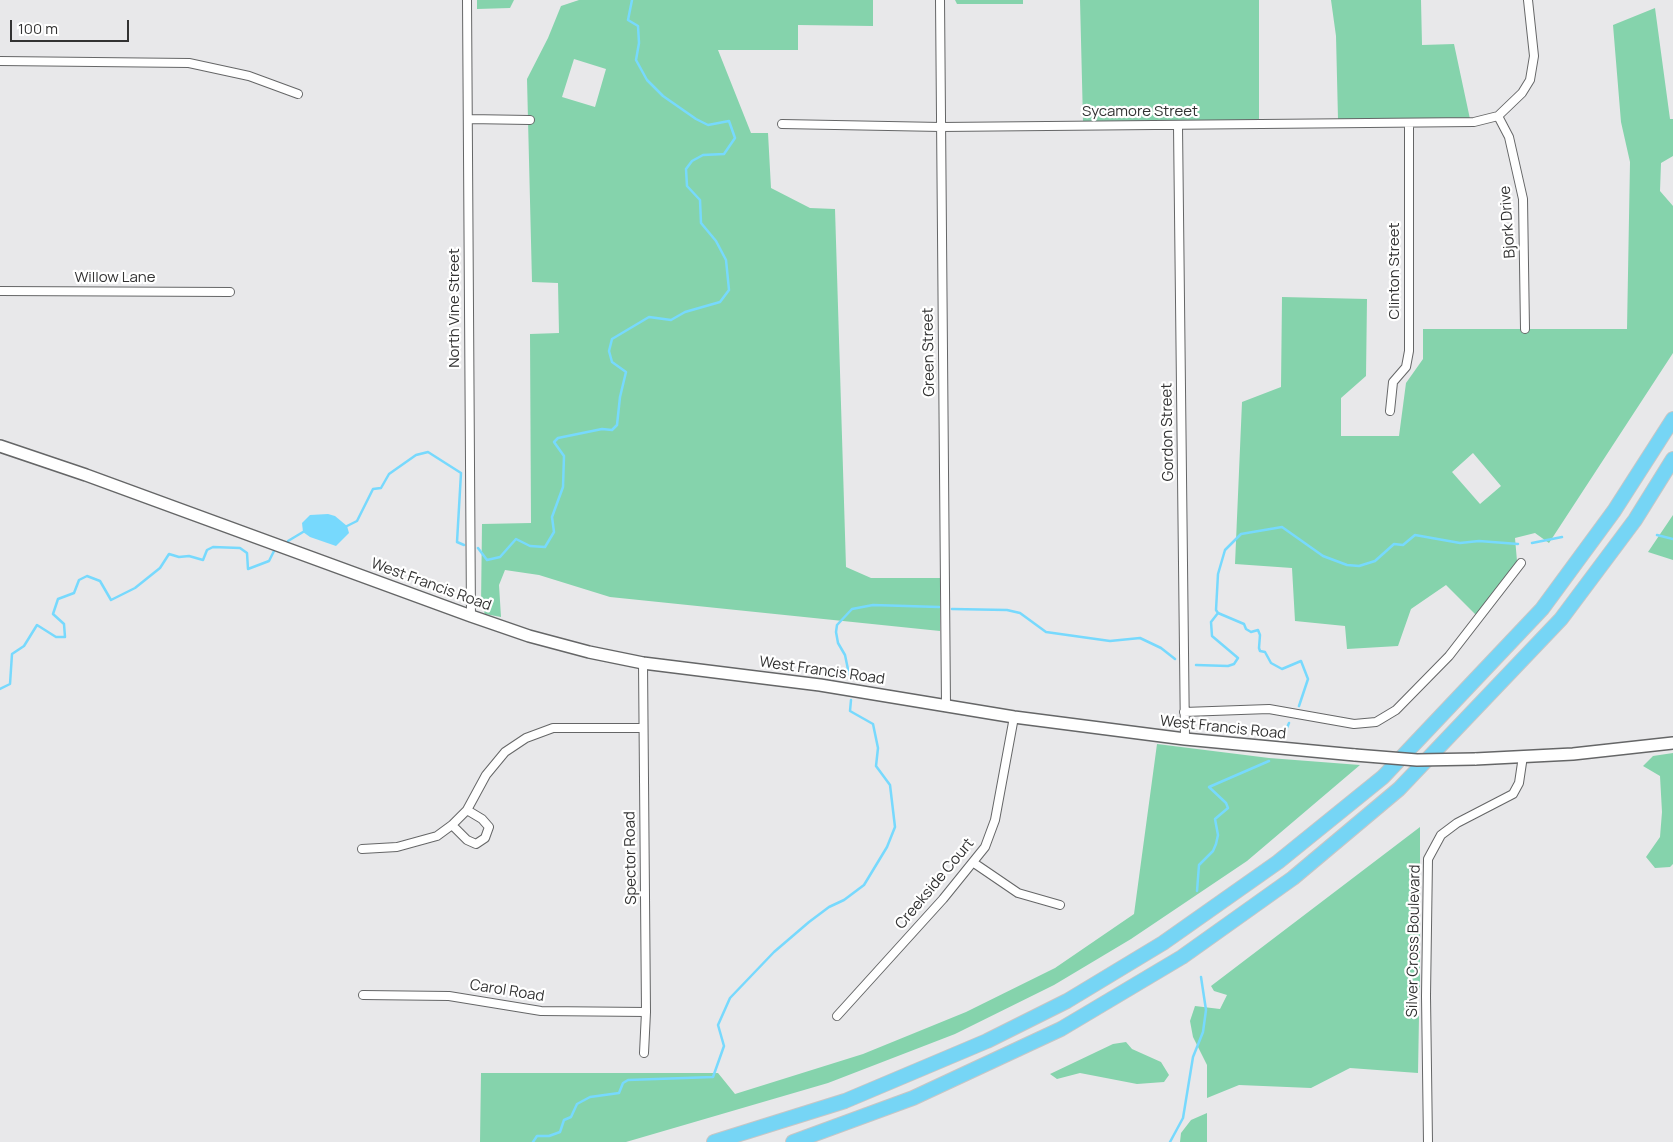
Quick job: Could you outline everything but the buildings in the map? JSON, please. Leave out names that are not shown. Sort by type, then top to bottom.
[{"type":"highway","points":[[714,1142],[846,1100],[988,1041],[1067,1001],[1163,943],[1278,862],[1383,777],[1542,609],[1614,510],[1673,419]]},
{"type":"highway","points":[[793,1142],[913,1098],[1061,1029],[1136,987],[1182,957],[1293,878],[1399,789],[1561,619],[1634,520],[1673,459]]},
{"type":"street","name":"North Vine Street","points":[[467,0],[471,616]]},
{"type":"street","name":"Green Street","points":[[940,0],[946,705]]},
{"type":"street","points":[[1498,116],[1522,94],[1530,80],[1534,56],[1528,0]]},
{"type":"street","points":[[0,61],[189,63],[249,76],[298,94]]},
{"type":"street","name":"Sycamore Street","points":[[782,124],[940,127],[1409,124],[1474,122],[1498,116]]},
{"type":"street","name":"Bjork Drive","points":[[1498,116],[1509,137],[1523,199],[1525,329]]},
{"type":"street","points":[[468,119],[530,120]]},
{"type":"street","name":"Clinton Street","points":[[1390,411],[1393,382],[1406,367],[1409,351],[1409,124]]},
{"type":"street","name":"Gordon Street","points":[[1178,126],[1185,739]]},
{"type":"street","name":"Willow Lane","points":[[0,291],[230,292]]},
{"type":"street","name":"West Francis Road","points":[[0,446],[86,475],[528,636],[589,652],[643,663],[820,685],[1014,717],[1185,739],[1355,756],[1417,760],[1476,759],[1574,754],[1673,742]]},
{"type":"street","name":"West Francis Road","points":[[1184,712],[1269,709],[1354,724],[1376,722],[1396,710],[1449,656],[1521,563]]},
{"type":"street","name":"Spector Road","points":[[643,663],[642,728],[646,1012],[644,1053]]},
{"type":"street","name":"Creekside Court","points":[[837,1016],[974,863],[985,847],[994,823],[1014,717]]},
{"type":"street","points":[[362,849],[416,844],[437,836],[452,825],[467,810],[486,775],[505,752],[526,738],[554,728],[642,728]]},
{"type":"street","name":"Silver Cross Boulevard","points":[[1428,1142],[1426,996],[1428,859],[1441,835],[1457,823],[1513,794],[1520,783],[1523,756]]},
{"type":"street","points":[[452,825],[467,840],[476,844],[485,838],[489,827],[467,810]]},
{"type":"street","points":[[974,863],[1018,893],[1060,905]]},
{"type":"street","name":"Carol Road","points":[[363,995],[449,996],[541,1011],[646,1012]]},
{"type":"green space","points":[[477,0],[514,0],[510,8],[477,9]]},
{"type":"green space","points":[[579,0],[873,0],[873,26],[798,25],[798,50],[718,50],[751,133],[768,133],[771,188],[810,208],[835,209],[846,567],[871,578],[940,578],[940,631],[610,597],[539,575],[505,570],[499,585],[501,617],[485,614],[481,605],[482,524],[531,523],[530,334],[559,333],[558,283],[532,282],[527,79],[548,38],[561,6]],"holes":[[[574,59],[606,69],[595,107],[562,97]]]},
{"type":"green space","points":[[955,0],[1023,0],[1023,4],[957,4]]},
{"type":"green space","points":[[1080,0],[1259,0],[1259,120],[1083,121]]},
{"type":"green space","points":[[1331,0],[1421,0],[1422,45],[1454,44],[1470,119],[1338,119],[1336,36]]},
{"type":"green space","points":[[1655,8],[1670,119],[1673,119],[1673,156],[1661,163],[1660,191],[1673,206],[1673,353],[1549,543],[1535,533],[1515,538],[1517,561],[1477,616],[1446,585],[1411,609],[1398,646],[1347,649],[1345,626],[1295,621],[1292,568],[1235,564],[1242,402],[1281,387],[1282,297],[1367,299],[1366,376],[1341,398],[1341,436],[1399,436],[1406,383],[1423,359],[1423,329],[1627,329],[1630,162],[1621,122],[1613,25]],"holes":[[[1473,453],[1501,486],[1480,504],[1452,472]]]},
{"type":"green space","points":[[1673,515],[1673,560],[1648,552]]},
{"type":"green space","points":[[1157,744],[1269,758],[1360,765],[1247,861],[1131,939],[1054,985],[955,1034],[828,1083],[626,1142],[480,1142],[481,1073],[718,1073],[735,1094],[863,1054],[966,1012],[1055,968],[1134,914]]},
{"type":"green space","points":[[1673,753],[1673,864],[1670,867],[1655,868],[1646,857],[1660,837],[1662,812],[1660,776],[1643,766],[1653,756]]},
{"type":"green space","points":[[1420,827],[1420,990],[1410,1000],[1411,1012],[1419,1016],[1418,1073],[1350,1068],[1311,1088],[1239,1085],[1207,1098],[1207,1065],[1193,1037],[1190,1021],[1195,1006],[1220,1009],[1227,995],[1214,991],[1211,986]]},
{"type":"green space","points":[[1126,1042],[1132,1049],[1161,1062],[1169,1075],[1164,1082],[1137,1084],[1080,1073],[1057,1079],[1050,1074],[1113,1044]]},
{"type":"green space","points":[[1207,1113],[1207,1142],[1180,1142],[1181,1133],[1191,1120]]},
{"type":"water","points":[[328,514],[335,516],[347,526],[349,533],[336,546],[310,537],[303,532],[302,523],[310,515]]},
{"type":"waterway","points":[[478,548],[487,560],[500,557],[516,539],[530,546],[545,547],[554,532],[552,517],[563,487],[564,456],[554,442],[558,438],[602,429],[612,430],[617,425],[620,397],[626,372],[612,362],[609,351],[612,339],[649,317],[671,320],[685,312],[720,302],[729,290],[726,260],[716,241],[701,223],[700,200],[687,186],[686,169],[692,161],[703,155],[724,154],[735,138],[729,121],[708,125],[663,96],[647,80],[636,60],[639,43],[638,26],[628,20],[632,0]]},
{"type":"waterway","points":[[347,526],[357,521],[373,489],[381,488],[389,474],[416,455],[428,452],[461,473],[457,542],[464,545]]},
{"type":"waterway","points":[[1299,706],[1308,679],[1301,661],[1282,669],[1271,663],[1265,652],[1260,651],[1260,635],[1258,630],[1251,632],[1246,629],[1244,624],[1218,613],[1216,610],[1218,574],[1225,550],[1241,534],[1282,527],[1323,556],[1347,565],[1359,566],[1375,561],[1394,544],[1403,545],[1415,535],[1460,543],[1479,541],[1518,544]]},
{"type":"waterway","points":[[288,541],[303,532]]},
{"type":"waterway","points":[[1657,535],[1673,539]]},
{"type":"waterway","points":[[1532,543],[1562,537]]},
{"type":"waterway","points":[[0,689],[10,684],[12,654],[24,646],[37,625],[56,637],[65,637],[64,624],[53,614],[58,599],[74,593],[79,580],[87,576],[100,581],[111,600],[135,588],[160,568],[169,554],[179,557],[189,556],[203,560],[207,550],[213,547],[240,548],[247,553],[248,569],[269,561],[275,549]]},
{"type":"waterway","points":[[850,679],[845,655],[838,643],[836,632],[837,625],[852,609],[873,605],[939,607]]},
{"type":"waterway","points":[[952,609],[1007,610],[1020,613],[1046,632],[1110,641],[1140,638],[1161,648],[1175,659]]},
{"type":"waterway","points":[[1196,665],[1228,666],[1234,664],[1238,658],[1212,636],[1211,622],[1218,613]]},
{"type":"waterway","points":[[533,1142],[537,1136],[549,1136],[560,1132],[564,1120],[571,1117],[577,1104],[590,1097],[619,1093],[623,1083],[628,1080],[713,1077],[724,1046],[718,1025],[730,998],[774,952],[809,922],[864,885],[887,847],[895,827],[890,785],[876,766],[878,748],[873,724],[850,711],[851,700]]},
{"type":"waterway","points":[[1283,737],[1289,723]]},
{"type":"waterway","points":[[1197,891],[1199,865],[1213,851],[1216,844],[1218,835],[1215,819],[1228,808],[1226,803],[1209,787],[1269,761]]},
{"type":"waterway","points":[[1170,1142],[1183,1118],[1193,1057],[1203,1032],[1206,1010],[1201,977]]}]
